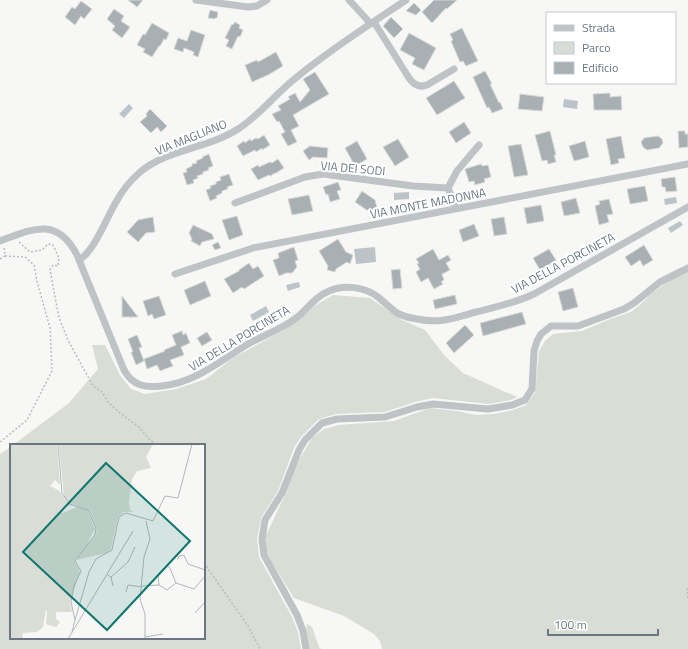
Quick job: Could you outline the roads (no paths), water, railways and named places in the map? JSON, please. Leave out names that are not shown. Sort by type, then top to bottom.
[{"type":"street","points":[[196,0],[248,7],[257,6],[268,0]]},
{"type":"street","points":[[349,0],[372,23],[409,78],[416,85],[422,87],[427,85],[454,69]]},
{"type":"street","name":"VIA MAGLIANO","points":[[79,260],[89,252],[121,193],[139,173],[162,159],[212,142],[238,129],[296,77],[406,0]]},
{"type":"street","points":[[456,209],[448,188],[457,172],[479,145]]},
{"type":"street","name":"VIA MONTE MADONNA","points":[[175,274],[253,248],[688,164]]},
{"type":"street","name":"VIA DEI SODI","points":[[235,203],[305,177],[315,175],[332,175],[413,186],[448,188]]},
{"type":"street","name":"VIA DELLA PORCINETA","points":[[2,244],[12,237],[46,228],[60,234],[67,240],[73,247],[79,260],[124,370],[129,378],[135,383],[144,387],[152,388],[177,384],[203,373],[251,343],[293,320],[316,299],[334,289],[350,288],[363,290],[377,297],[400,315],[425,321],[446,321],[507,305],[540,290],[688,207]]},
{"type":"street","points":[[306,649],[303,631],[297,615],[264,555],[262,539],[265,520],[282,493],[299,450],[305,440],[322,423],[337,419],[385,417],[417,407],[433,404],[488,409],[512,405],[525,400],[532,389],[534,351],[537,341],[551,326],[578,326],[624,309],[634,303],[660,282],[688,268]]}]
